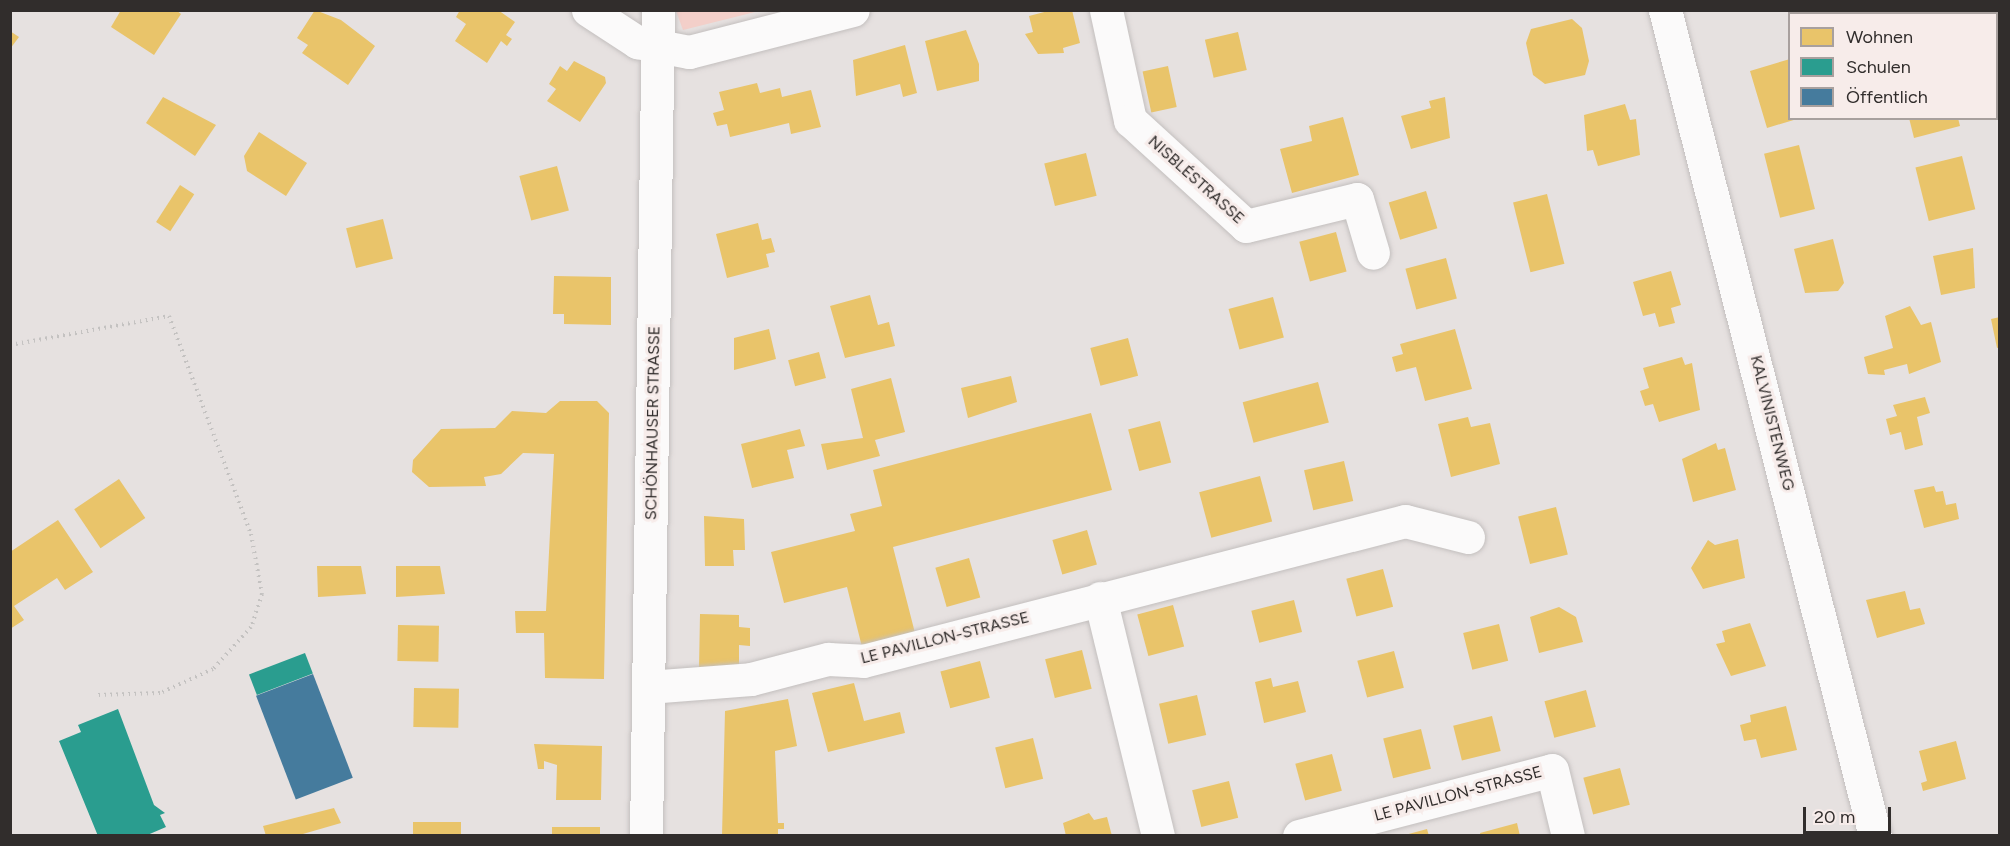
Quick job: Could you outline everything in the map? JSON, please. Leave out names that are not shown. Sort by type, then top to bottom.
[{"type":"street","points":[[588,10],[637,42],[689,52],[795,18],[853,10]]},
{"type":"street","name":"SCHÖNHAUSER STRASSE","points":[[646,836],[658,10]]},
{"type":"street","name":"NISBLÉSTRASSE","points":[[1106,10],[1130,120],[1238,219],[1246,226],[1357,199],[1373,253]]},
{"type":"street","name":"KALVINISTENWEG","points":[[1665,10],[1875,836]]},
{"type":"street","name":"LE PAVILLON-STRASSE","points":[[648,687],[751,679],[828,658],[863,661],[1405,521],[1468,537]]},
{"type":"street","points":[[1100,598],[1158,836]]},
{"type":"street","name":"LE PAVILLON-STRASSE","points":[[1299,836],[1552,770],[1568,836]]},
{"type":"path","points":[[10,345],[169,316],[251,534],[262,594],[251,627],[213,669],[160,693],[98,694]]},
{"type":"shaded area","points":[[676,10],[759,11],[683,30]]},
{"type":"building: Wohnen","points":[[121,10],[176,10],[181,14],[154,55],[111,27]]},
{"type":"building: Wohnen","points":[[315,10],[341,20],[375,46],[348,85],[302,53],[308,45],[297,38]]},
{"type":"building: Wohnen","points":[[460,10],[498,10],[515,22],[506,35],[512,39],[507,46],[501,41],[487,63],[455,41],[466,24],[456,17]]},
{"type":"building: Wohnen","points":[[1052,10],[1072,10],[1080,43],[1063,48],[1064,53],[1038,54],[1025,34],[1033,32],[1029,16]]},
{"type":"building: Wohnen","points":[[1801,10],[1839,10],[1826,12],[1801,12]]},
{"type":"building: Wohnen","points":[[1572,19],[1582,28],[1589,61],[1585,75],[1545,84],[1533,75],[1526,43],[1531,29]]},
{"type":"building: Wohnen","points":[[966,30],[979,64],[979,81],[937,91],[925,41]]},
{"type":"building: Wohnen","points":[[10,31],[19,37],[10,49]]},
{"type":"building: Wohnen","points":[[1238,32],[1247,70],[1214,78],[1205,40]]},
{"type":"building: Wohnen","points":[[905,45],[917,93],[903,97],[900,84],[856,96],[853,60]]},
{"type":"building: Wohnen","points":[[1788,60],[1788,120],[1794,120],[1767,128],[1750,71]]},
{"type":"building: Wohnen","points":[[574,61],[605,77],[606,83],[580,122],[547,101],[556,89],[549,84],[560,66],[567,71]]},
{"type":"building: Wohnen","points":[[1168,66],[1177,107],[1151,112],[1143,71]]},
{"type":"building: Wohnen","points":[[757,83],[760,93],[780,88],[782,97],[811,90],[821,127],[791,134],[789,123],[730,137],[727,124],[717,126],[713,113],[724,110],[719,92]]},
{"type":"building: Wohnen","points":[[163,97],[216,125],[195,156],[146,123]]},
{"type":"building: Wohnen","points":[[1445,97],[1450,138],[1411,149],[1401,116],[1431,108],[1429,101]]},
{"type":"building: Wohnen","points":[[1625,104],[1630,120],[1636,119],[1640,155],[1598,166],[1593,150],[1587,151],[1584,115]]},
{"type":"building: Wohnen","points":[[1343,117],[1359,175],[1292,193],[1280,149],[1312,141],[1309,126]]},
{"type":"building: Wohnen","points":[[1910,120],[1958,120],[1960,126],[1914,138]]},
{"type":"building: Wohnen","points":[[259,132],[307,163],[286,196],[247,171],[244,156]]},
{"type":"building: Wohnen","points":[[1799,145],[1815,209],[1780,218],[1764,154]]},
{"type":"building: Wohnen","points":[[1086,153],[1097,196],[1055,206],[1044,163]]},
{"type":"building: Wohnen","points":[[1962,156],[1975,209],[1929,221],[1915,168]]},
{"type":"building: Wohnen","points":[[557,166],[569,210],[531,221],[519,176]]},
{"type":"building: Wohnen","points":[[180,185],[194,194],[170,231],[156,222]]},
{"type":"building: Wohnen","points":[[1426,191],[1437,228],[1400,240],[1389,202]]},
{"type":"building: Wohnen","points":[[1547,194],[1564,264],[1530,272],[1513,202]]},
{"type":"building: Wohnen","points":[[383,219],[393,259],[356,268],[346,228]]},
{"type":"building: Wohnen","points":[[758,223],[762,240],[771,238],[775,252],[766,254],[769,267],[727,278],[716,234]]},
{"type":"building: Wohnen","points":[[1336,232],[1347,272],[1310,281],[1299,242]]},
{"type":"building: Wohnen","points":[[1833,239],[1844,283],[1838,291],[1805,293],[1794,249]]},
{"type":"building: Wohnen","points":[[1973,248],[1975,288],[1941,295],[1933,256]]},
{"type":"building: Wohnen","points":[[1446,258],[1457,299],[1416,309],[1405,269]]},
{"type":"building: Wohnen","points":[[1671,271],[1681,305],[1671,308],[1675,323],[1659,327],[1655,313],[1643,316],[1633,282]]},
{"type":"building: Wohnen","points":[[554,276],[611,277],[611,325],[564,324],[564,314],[553,314]]},
{"type":"building: Wohnen","points":[[870,295],[878,325],[889,322],[895,346],[845,358],[830,306]]},
{"type":"building: Wohnen","points":[[1273,297],[1284,338],[1239,349],[1229,309]]},
{"type":"building: Wohnen","points":[[1910,306],[1921,325],[1931,322],[1941,362],[1909,374],[1907,364],[1884,370],[1885,375],[1868,374],[1864,357],[1893,348],[1885,316]]},
{"type":"building: Wohnen","points":[[2000,317],[2000,347],[1997,348],[1991,319]]},
{"type":"building: Wohnen","points":[[769,329],[776,359],[734,370],[734,338]]},
{"type":"building: Wohnen","points":[[1455,329],[1472,389],[1425,401],[1416,367],[1396,372],[1392,357],[1403,354],[1400,344]]},
{"type":"building: Wohnen","points":[[1128,338],[1138,376],[1100,386],[1090,348]]},
{"type":"building: Wohnen","points":[[819,352],[826,378],[795,386],[788,360]]},
{"type":"building: Wohnen","points":[[1682,357],[1685,365],[1692,363],[1700,410],[1659,422],[1653,404],[1645,406],[1640,391],[1649,388],[1643,368]]},
{"type":"building: Wohnen","points":[[1011,376],[1017,402],[968,418],[961,388]]},
{"type":"building: Wohnen","points":[[891,378],[905,432],[875,440],[880,456],[827,470],[821,444],[863,438],[851,389]]},
{"type":"building: Wohnen","points":[[1318,382],[1329,423],[1254,443],[1243,402]]},
{"type":"building: Wohnen","points":[[1925,397],[1930,413],[1917,417],[1923,445],[1905,450],[1901,432],[1890,435],[1886,419],[1897,416],[1893,405]]},
{"type":"building: Wohnen","points":[[560,401],[597,401],[609,413],[604,679],[545,678],[544,633],[516,633],[515,611],[546,611],[554,454],[523,453],[501,474],[484,477],[486,486],[429,487],[412,472],[413,460],[441,429],[495,428],[512,411],[546,413]]},
{"type":"building: Wohnen","points":[[1091,413],[1112,490],[893,547],[915,633],[862,647],[847,587],[784,603],[771,552],[855,531],[850,514],[882,506],[873,470]]},
{"type":"building: Wohnen","points":[[1468,417],[1471,427],[1490,423],[1500,464],[1451,477],[1438,424]]},
{"type":"building: Wohnen","points":[[1160,421],[1171,463],[1139,471],[1128,430]]},
{"type":"building: Wohnen","points":[[800,429],[805,446],[787,450],[794,478],[752,488],[741,444]]},
{"type":"building: Wohnen","points":[[1716,443],[1718,450],[1725,448],[1736,490],[1693,502],[1682,459]]},
{"type":"building: Wohnen","points":[[1344,461],[1353,501],[1313,510],[1304,470]]},
{"type":"building: Wohnen","points":[[1260,476],[1272,521],[1211,538],[1199,492]]},
{"type":"building: Wohnen","points":[[119,479],[145,518],[101,548],[74,509]]},
{"type":"building: Wohnen","points":[[1934,486],[1936,492],[1943,491],[1946,505],[1956,503],[1959,519],[1924,528],[1914,490]]},
{"type":"building: Wohnen","points":[[1556,507],[1568,555],[1530,564],[1518,516]]},
{"type":"building: Wohnen","points":[[704,516],[744,519],[745,550],[733,550],[734,566],[705,566]]},
{"type":"building: Wohnen","points":[[58,520],[93,572],[65,590],[57,578],[14,606],[24,620],[10,629],[10,552]]},
{"type":"building: Wohnen","points":[[1087,530],[1097,565],[1062,575],[1052,540]]},
{"type":"building: Wohnen","points":[[1738,539],[1745,578],[1703,589],[1691,568],[1708,540],[1715,545]]},
{"type":"building: Wohnen","points":[[969,558],[980,597],[947,607],[935,568]]},
{"type":"building: Wohnen","points":[[317,566],[361,566],[366,594],[318,597]]},
{"type":"building: Wohnen","points":[[396,566],[440,566],[445,594],[396,597]]},
{"type":"building: Wohnen","points":[[1383,569],[1393,607],[1356,617],[1346,579]]},
{"type":"building: Wohnen","points":[[1905,591],[1910,610],[1920,608],[1925,624],[1877,638],[1866,600]]},
{"type":"building: Wohnen","points":[[1294,600],[1302,632],[1259,643],[1251,611]]},
{"type":"building: Wohnen","points":[[1173,605],[1184,647],[1148,656],[1137,615]]},
{"type":"building: Wohnen","points":[[1559,607],[1576,617],[1583,642],[1539,653],[1530,617]]},
{"type":"building: Wohnen","points":[[700,614],[739,615],[739,627],[750,628],[750,646],[739,645],[739,668],[699,668]]},
{"type":"building: Wohnen","points":[[1750,623],[1766,666],[1731,676],[1716,644],[1725,642],[1722,631]]},
{"type":"building: Wohnen","points":[[1499,624],[1508,661],[1472,670],[1463,633]]},
{"type":"building: Wohnen","points":[[398,625],[439,626],[438,662],[397,661]]},
{"type":"building: Wohnen","points":[[1082,650],[1092,689],[1055,698],[1045,659]]},
{"type":"building: Wohnen","points":[[1394,651],[1404,688],[1367,698],[1357,661]]},
{"type":"building: Wohnen","points":[[980,661],[990,698],[950,708],[940,672]]},
{"type":"building: Wohnen","points":[[1271,678],[1273,687],[1298,681],[1306,712],[1264,723],[1255,682]]},
{"type":"building: Wohnen","points":[[854,683],[864,721],[900,712],[905,733],[828,752],[812,693]]},
{"type":"building: Wohnen","points":[[414,688],[459,689],[458,728],[413,727]]},
{"type":"building: Wohnen","points":[[1586,690],[1596,727],[1554,738],[1544,701]]},
{"type":"building: Wohnen","points":[[1197,695],[1206,735],[1168,744],[1159,704]]},
{"type":"building: Wohnen","points":[[788,699],[797,746],[775,751],[778,823],[784,823],[784,829],[778,829],[778,836],[722,836],[725,711]]},
{"type":"building: Wohnen","points":[[1786,706],[1797,750],[1761,758],[1756,739],[1744,741],[1740,725],[1751,722],[1750,715]]},
{"type":"building: Wohnen","points":[[1492,716],[1501,751],[1462,761],[1453,726]]},
{"type":"building: Wohnen","points":[[1421,729],[1431,769],[1393,778],[1383,738]]},
{"type":"building: Wohnen","points":[[1033,738],[1043,779],[1005,788],[995,747]]},
{"type":"building: Wohnen","points":[[1956,741],[1966,779],[1923,791],[1921,783],[1927,781],[1919,751]]},
{"type":"building: Wohnen","points":[[534,744],[602,746],[601,800],[556,800],[557,765],[544,761],[544,769],[538,769]]},
{"type":"building: Wohnen","points":[[1332,754],[1342,791],[1305,801],[1295,764]]},
{"type":"building: Wohnen","points":[[1620,768],[1630,805],[1593,815],[1583,778]]},
{"type":"building: Wohnen","points":[[1229,781],[1238,818],[1201,827],[1192,790]]},
{"type":"building: Wohnen","points":[[334,808],[341,823],[296,836],[266,836],[263,826]]},
{"type":"building: Wohnen","points":[[1089,813],[1094,820],[1107,817],[1112,836],[1066,836],[1063,823]]},
{"type":"building: Wohnen","points":[[413,822],[461,822],[461,836],[413,836]]},
{"type":"building: Wohnen","points":[[1517,823],[1520,836],[1481,836],[1480,833]]},
{"type":"building: Wohnen","points":[[552,827],[600,827],[600,836],[552,836]]},
{"type":"building: Wohnen","points":[[1427,829],[1429,836],[1405,836],[1405,835]]},
{"type":"building: Schulen","points":[[305,653],[313,674],[257,695],[249,675]]},
{"type":"building: Schulen","points":[[118,709],[154,805],[165,813],[160,815],[166,827],[145,836],[98,836],[59,741],[81,732],[78,725]]},
{"type":"building: Öffentlich","points":[[313,674],[353,778],[296,799],[256,696]]}]
